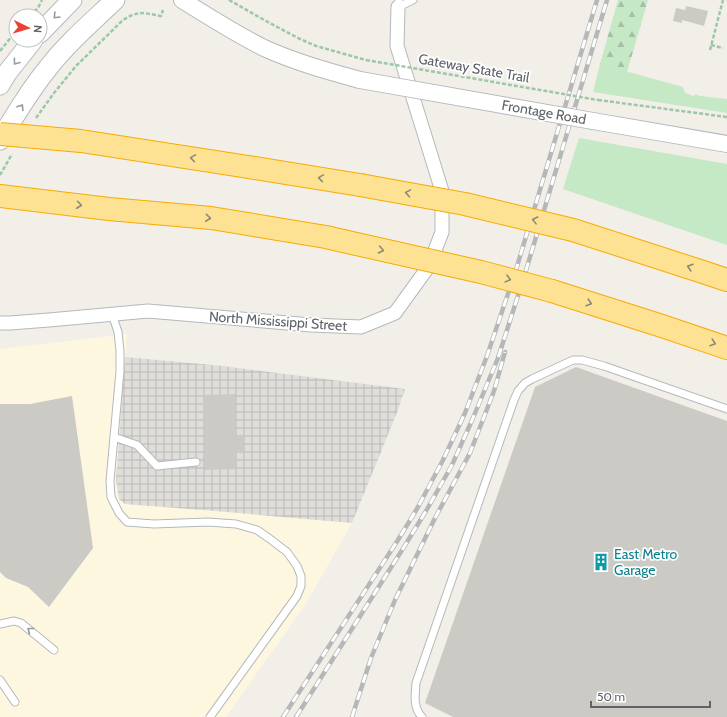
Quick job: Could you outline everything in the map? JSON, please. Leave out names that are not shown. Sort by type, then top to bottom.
[{"type":"highway","points":[[0,134],[80,141],[360,184],[465,204],[573,230],[727,280]]},
{"type":"highway","points":[[0,196],[109,209],[211,218],[326,237],[481,272],[552,291],[727,348]]},
{"type":"main road","points":[[48,25],[72,0]]},
{"type":"main road","points":[[7,145],[30,92],[64,49],[115,0]]},
{"type":"main road","points":[[0,85],[27,48]]},
{"type":"street","name":"Frontage Road","points":[[182,0],[264,48],[285,57],[360,80],[727,144]]},
{"type":"street","name":"North Mississippi Street","points":[[0,323],[148,311],[311,325],[361,327],[395,313],[429,266],[442,232],[442,191],[396,46],[399,4]]},
{"type":"lane","points":[[399,4],[413,0]]},
{"type":"lane","points":[[112,314],[118,332],[120,371],[110,481],[111,497],[119,513],[127,522],[154,524],[208,522],[236,524],[257,530],[287,552],[297,566],[301,576],[301,586],[296,596],[210,717]]},
{"type":"lane","points":[[422,717],[419,714],[414,699],[416,683],[514,400],[518,391],[525,383],[573,360],[582,360],[604,366],[727,409]]},
{"type":"lane","points":[[114,437],[137,445],[157,466],[196,462]]},
{"type":"lane","points":[[0,624],[14,621],[21,623],[54,650]]},
{"type":"lane","points":[[0,680],[15,702]]},
{"type":"path","name":"Gateway State Trail","points":[[229,0],[260,18],[316,46],[348,56],[598,100],[727,116]]},
{"type":"path","points":[[710,50],[723,0]]},
{"type":"path","points":[[33,122],[76,66],[123,20],[138,13],[160,16],[163,10]]},
{"type":"path","points":[[0,52],[8,42]]},
{"type":"path","points":[[711,45],[723,48]]},
{"type":"path","points":[[0,175],[7,145]]},
{"type":"shaded area","points":[[127,334],[116,480],[125,504],[352,523],[305,605],[226,717],[0,717],[0,349]]},
{"type":"shaded area","points":[[125,357],[223,366],[405,389],[398,410],[352,523],[125,504],[119,499],[116,480]]},
{"type":"green space","points":[[618,0],[648,0],[627,72],[600,64]]},
{"type":"green space","points":[[600,64],[683,87],[685,93],[694,96],[695,94],[700,96],[727,99],[727,113],[593,92]]},
{"type":"green space","points":[[579,138],[727,164],[727,245],[563,189]]},
{"type":"building","points":[[686,6],[708,11],[704,26],[682,20],[682,23],[673,21],[676,8],[685,10]]},
{"type":"building","name":"East Metro Garage","points":[[576,367],[727,421],[727,717],[453,717],[425,703],[535,387]]},
{"type":"building","points":[[235,394],[236,436],[244,436],[244,453],[236,453],[237,469],[205,470],[203,395]]},
{"type":"building","points":[[72,396],[93,548],[49,607],[28,587],[6,578],[0,572],[0,404],[30,404]]},
{"type":"railway","points":[[283,717],[418,507],[443,460],[465,413],[487,356],[515,273],[597,0]]},
{"type":"railway","points":[[296,717],[426,511],[452,465],[473,418],[498,358],[524,277],[607,0]]},
{"type":"railway","points":[[352,717],[371,658],[395,600],[435,518],[470,453],[494,391],[505,352]]},
{"type":"place","name":"East Metro Garage","points":[[601,562]]}]
